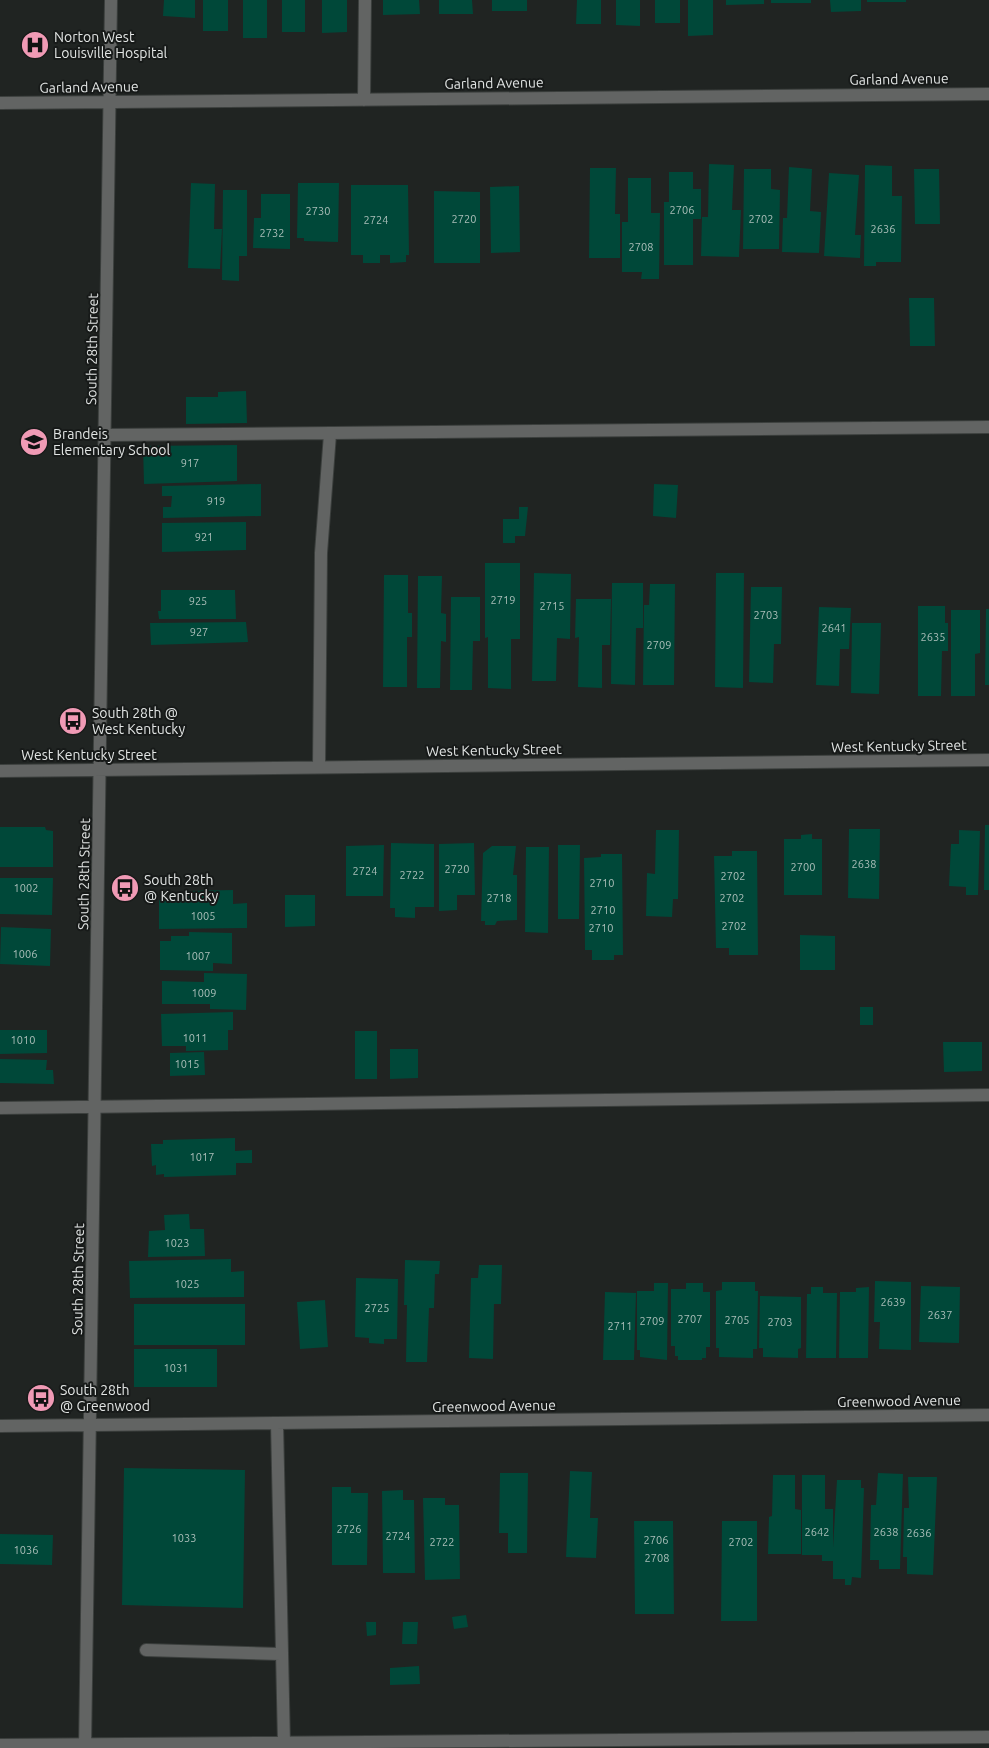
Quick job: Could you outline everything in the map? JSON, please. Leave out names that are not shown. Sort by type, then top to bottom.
[{"type":"street","name":"South 28th Street","points":[[85,1746],[111,0]]},
{"type":"street","points":[[364,100],[365,0]]},
{"type":"street","name":"Garland Avenue","points":[[0,103],[989,94]]},
{"type":"street","points":[[105,435],[989,428]]},
{"type":"street","points":[[319,767],[320,552],[330,434]]},
{"type":"street","name":"West Kentucky Street","points":[[0,771],[989,760]]},
{"type":"street","points":[[0,1108],[989,1094]]},
{"type":"street","name":"Greenwood Avenue","points":[[0,1426],[989,1415]]},
{"type":"street","points":[[277,1423],[280,1654],[284,1744]]},
{"type":"street","points":[[146,1650],[280,1654]]},
{"type":"street","points":[[0,1745],[85,1746],[989,1737]]},
{"type":"building","points":[[164,0],[195,0],[195,18],[163,16]]},
{"type":"building","points":[[203,0],[228,0],[228,31],[203,31]]},
{"type":"building","points":[[243,0],[267,0],[267,38],[243,38]]},
{"type":"building","points":[[282,0],[305,0],[305,32],[282,32]]},
{"type":"building","points":[[322,0],[347,0],[347,32],[322,33]]},
{"type":"building","points":[[383,0],[419,0],[420,14],[383,15]]},
{"type":"building","points":[[439,0],[472,0],[473,14],[439,14]]},
{"type":"building","points":[[492,0],[527,0],[527,11],[492,11]]},
{"type":"building","points":[[577,0],[601,0],[601,24],[576,24]]},
{"type":"building","points":[[616,0],[640,0],[640,26],[616,25]]},
{"type":"building","points":[[655,0],[680,0],[680,23],[655,23]]},
{"type":"building","points":[[688,0],[713,0],[713,35],[688,36]]},
{"type":"building","points":[[726,0],[764,0],[764,4],[726,5]]},
{"type":"building","points":[[771,0],[811,0],[811,3],[771,3]]},
{"type":"building","points":[[830,0],[861,0],[861,11],[831,12]]},
{"type":"building","points":[[867,0],[906,0],[906,2],[867,2]]},
{"type":"building","points":[[709,164],[734,165],[732,210],[741,210],[739,257],[701,256],[702,217],[708,217]]},
{"type":"building","points":[[865,165],[892,166],[892,196],[902,196],[901,262],[876,262],[876,266],[864,266]]},
{"type":"building","points":[[789,167],[812,169],[810,211],[821,212],[819,253],[782,252],[783,218],[787,218]]},
{"type":"building","points":[[590,168],[616,168],[615,214],[620,214],[620,258],[589,258]]},
{"type":"building","points":[[744,169],[771,169],[771,189],[780,190],[779,249],[743,249]]},
{"type":"building","points":[[914,169],[939,169],[940,224],[915,224]]},
{"type":"building","points":[[669,172],[693,172],[693,189],[701,189],[701,219],[693,219],[693,265],[664,265],[664,202],[669,202]]},
{"type":"building","points":[[829,173],[859,175],[855,235],[861,235],[860,258],[824,256]]},
{"type":"building","points":[[628,178],[651,178],[651,213],[660,213],[659,279],[641,279],[642,272],[622,272],[622,222],[628,222]]},
{"type":"building","points":[[191,183],[215,184],[214,229],[222,229],[220,269],[188,268]]},
{"type":"building","points":[[298,183],[339,183],[338,242],[304,241],[304,238],[297,238]]},
{"type":"building","points":[[351,185],[408,185],[409,255],[406,255],[406,262],[390,263],[390,255],[380,255],[380,263],[363,263],[363,255],[351,255]]},
{"type":"building","points":[[519,186],[520,252],[491,253],[490,187]]},
{"type":"building","points":[[223,190],[247,190],[247,256],[239,256],[239,281],[222,280]]},
{"type":"building","points":[[434,191],[480,192],[480,263],[434,263]]},
{"type":"building","points":[[261,194],[290,194],[290,249],[253,248],[254,218],[261,218]]},
{"type":"building","points":[[909,298],[934,298],[935,346],[910,346]]},
{"type":"building","points":[[246,391],[247,423],[186,424],[186,397],[218,397],[218,392]]},
{"type":"building","points":[[237,445],[237,481],[144,484],[143,446]]},
{"type":"building","points":[[261,484],[261,516],[163,518],[163,507],[171,507],[172,496],[162,496],[162,486]]},
{"type":"building","points":[[654,484],[678,485],[676,518],[653,516]]},
{"type":"building","points":[[519,507],[528,507],[525,536],[515,536],[515,543],[503,543],[503,519],[519,519]]},
{"type":"building","points":[[246,522],[246,550],[162,552],[162,523]]},
{"type":"building","points":[[485,563],[520,563],[520,639],[511,639],[511,689],[488,688],[488,637],[485,638]]},
{"type":"building","points":[[534,573],[571,574],[570,639],[557,638],[556,681],[532,681]]},
{"type":"building","points":[[716,573],[744,573],[743,688],[715,687]]},
{"type":"building","points":[[384,575],[408,575],[408,613],[412,613],[412,637],[407,637],[407,687],[383,687]]},
{"type":"building","points":[[418,576],[442,576],[441,613],[446,614],[446,642],[441,641],[440,688],[417,688]]},
{"type":"building","points":[[612,583],[643,583],[643,628],[636,628],[635,685],[611,684]]},
{"type":"building","points":[[650,584],[675,584],[674,685],[643,685],[644,605],[649,605]]},
{"type":"building","points":[[751,587],[782,587],[781,644],[774,644],[773,683],[749,682]]},
{"type":"building","points":[[161,590],[235,590],[236,619],[159,619],[158,611],[161,611]]},
{"type":"building","points":[[451,597],[480,597],[480,641],[473,641],[472,690],[450,690]]},
{"type":"building","points":[[576,599],[611,599],[610,645],[602,645],[602,688],[578,687],[579,637],[575,638]]},
{"type":"building","points":[[918,606],[945,606],[945,623],[948,623],[948,651],[942,651],[941,696],[918,696]]},
{"type":"building","points":[[819,607],[851,608],[849,649],[840,649],[839,686],[816,685]]},
{"type":"building","points":[[986,609],[989,609],[989,685],[985,685]]},
{"type":"building","points":[[951,610],[980,610],[980,653],[975,654],[975,696],[951,696]]},
{"type":"building","points":[[246,622],[248,642],[151,645],[150,623]]},
{"type":"building","points":[[852,623],[881,623],[879,694],[851,693]]},
{"type":"building","points":[[985,825],[989,825],[989,890],[984,890]]},
{"type":"building","points":[[0,827],[45,827],[46,830],[53,831],[53,867],[0,867]]},
{"type":"building","points":[[849,829],[880,829],[879,899],[848,898]]},
{"type":"building","points":[[656,830],[679,830],[678,899],[673,899],[672,917],[646,916],[647,873],[655,874]]},
{"type":"building","points":[[959,830],[980,831],[978,895],[966,895],[966,887],[949,886],[951,844],[959,844]]},
{"type":"building","points":[[812,834],[812,839],[822,839],[822,895],[784,895],[784,839],[801,839],[801,835]]},
{"type":"building","points":[[391,843],[434,844],[434,907],[415,907],[415,918],[395,917],[395,908],[390,908]]},
{"type":"building","points":[[474,843],[475,895],[457,895],[457,910],[439,911],[439,844]]},
{"type":"building","points":[[384,845],[383,896],[346,896],[346,846]]},
{"type":"building","points":[[558,845],[580,845],[579,919],[558,919]]},
{"type":"building","points":[[492,846],[516,846],[513,875],[517,875],[517,920],[497,921],[495,925],[485,925],[485,921],[481,921],[483,853]]},
{"type":"building","points":[[526,847],[549,847],[548,933],[525,932]]},
{"type":"building","points":[[732,851],[757,851],[758,955],[729,955],[729,948],[716,948],[714,856],[732,856]]},
{"type":"building","points":[[601,854],[622,854],[623,955],[614,955],[614,960],[592,960],[592,950],[585,950],[584,858],[601,857]]},
{"type":"building","points":[[0,878],[53,878],[52,915],[0,914]]},
{"type":"building","points":[[233,890],[233,904],[247,903],[247,928],[159,929],[159,900],[169,900],[169,897],[186,897],[186,891]]},
{"type":"building","points":[[285,895],[315,895],[315,926],[285,927]]},
{"type":"building","points":[[1,927],[51,929],[50,966],[0,964]]},
{"type":"building","points":[[189,932],[232,933],[232,964],[213,963],[213,971],[160,970],[160,941],[171,941],[171,936],[189,936]]},
{"type":"building","points":[[800,935],[835,936],[835,970],[800,970]]},
{"type":"building","points":[[204,973],[247,974],[246,1010],[210,1009],[210,1004],[162,1004],[162,981],[204,982]]},
{"type":"building","points":[[860,1007],[873,1007],[873,1025],[860,1025]]},
{"type":"building","points":[[233,1012],[233,1030],[228,1030],[228,1050],[186,1051],[186,1046],[162,1046],[161,1014]]},
{"type":"building","points":[[0,1030],[47,1030],[47,1053],[0,1054]]},
{"type":"building","points":[[355,1031],[377,1031],[377,1079],[355,1079]]},
{"type":"building","points":[[943,1042],[982,1042],[982,1071],[944,1072]]},
{"type":"building","points":[[390,1049],[418,1049],[418,1078],[390,1079]]},
{"type":"building","points":[[204,1052],[205,1075],[170,1076],[170,1053]]},
{"type":"building","points":[[0,1059],[47,1060],[46,1070],[53,1070],[54,1084],[0,1083]]},
{"type":"building","points":[[235,1138],[235,1151],[252,1150],[252,1163],[236,1163],[236,1175],[164,1177],[164,1174],[156,1175],[156,1165],[152,1166],[151,1144],[163,1144],[163,1140]]},
{"type":"building","points":[[189,1214],[190,1229],[204,1229],[205,1256],[148,1257],[149,1231],[165,1230],[164,1215]]},
{"type":"building","points":[[231,1259],[231,1272],[244,1271],[244,1297],[130,1298],[129,1261]]},
{"type":"building","points":[[405,1260],[440,1261],[439,1274],[435,1274],[434,1308],[429,1308],[427,1362],[406,1362],[407,1305],[404,1305]]},
{"type":"building","points":[[479,1265],[502,1265],[501,1304],[494,1304],[493,1359],[469,1358],[471,1278],[478,1278]]},
{"type":"building","points":[[356,1278],[398,1279],[397,1339],[384,1339],[384,1344],[369,1343],[369,1338],[355,1337]]},
{"type":"building","points":[[875,1281],[911,1282],[911,1350],[879,1349],[880,1322],[874,1322]]},
{"type":"building","points":[[722,1282],[755,1282],[755,1291],[758,1291],[757,1349],[753,1349],[753,1358],[719,1357],[719,1348],[716,1348],[716,1291],[722,1290]]},
{"type":"building","points":[[654,1283],[668,1283],[667,1360],[640,1357],[640,1350],[637,1350],[637,1291],[654,1291]]},
{"type":"building","points":[[686,1283],[703,1283],[703,1292],[710,1292],[710,1347],[706,1347],[706,1358],[702,1358],[702,1360],[678,1360],[678,1356],[675,1356],[675,1346],[671,1346],[671,1289],[686,1289]]},
{"type":"building","points":[[921,1286],[960,1287],[959,1343],[919,1342]]},
{"type":"building","points":[[811,1287],[823,1287],[823,1293],[837,1293],[836,1358],[806,1358],[807,1294],[811,1294]]},
{"type":"building","points":[[869,1287],[868,1358],[839,1358],[840,1292],[856,1292],[856,1288]]},
{"type":"building","points":[[605,1292],[636,1293],[634,1360],[603,1360]]},
{"type":"building","points":[[760,1296],[801,1297],[801,1348],[798,1349],[798,1358],[763,1357],[763,1348],[759,1348]]},
{"type":"building","points":[[325,1300],[328,1347],[300,1349],[297,1302]]},
{"type":"building","points":[[134,1304],[245,1304],[245,1345],[134,1345]]},
{"type":"building","points":[[134,1349],[217,1349],[217,1387],[134,1387]]},
{"type":"building","points":[[124,1468],[245,1470],[243,1608],[122,1605]]},
{"type":"building","points":[[570,1471],[592,1472],[590,1518],[598,1518],[596,1558],[566,1557]]},
{"type":"building","points":[[500,1473],[528,1473],[527,1553],[508,1553],[508,1533],[499,1533]]},
{"type":"building","points":[[878,1473],[903,1474],[900,1569],[879,1569],[879,1560],[870,1560],[871,1505],[876,1505]]},
{"type":"building","points":[[773,1475],[795,1475],[795,1509],[801,1510],[801,1554],[768,1554],[769,1517],[772,1516]]},
{"type":"building","points":[[802,1475],[825,1475],[825,1509],[833,1509],[833,1548],[837,1480],[861,1480],[861,1488],[864,1488],[861,1578],[852,1577],[851,1585],[845,1585],[845,1579],[833,1579],[833,1561],[822,1561],[822,1555],[802,1555]]},
{"type":"building","points":[[908,1477],[937,1477],[933,1575],[907,1574],[907,1557],[903,1557],[904,1508],[909,1508]]},
{"type":"building","points":[[332,1487],[351,1487],[351,1493],[368,1493],[367,1565],[332,1565]]},
{"type":"building","points":[[403,1490],[403,1500],[414,1500],[415,1573],[383,1573],[382,1491]]},
{"type":"building","points":[[423,1498],[445,1498],[445,1505],[459,1505],[460,1579],[425,1580]]},
{"type":"building","points":[[634,1521],[673,1521],[674,1614],[635,1614]]},
{"type":"building","points":[[722,1521],[757,1521],[757,1621],[721,1621]]},
{"type":"building","points":[[0,1534],[53,1535],[52,1565],[0,1564]]},
{"type":"building","points":[[466,1615],[468,1627],[454,1629],[452,1617]]},
{"type":"building","points":[[366,1622],[376,1622],[376,1635],[367,1636]]},
{"type":"building","points":[[403,1622],[418,1622],[417,1644],[402,1644]]},
{"type":"building","points":[[419,1666],[420,1684],[390,1685],[390,1668]]},
{"type":"place","name":"Norton West Louisville Hospital","points":[[35,45]]},
{"type":"place","name":"Brandeis Elementary School","points":[[34,442]]},
{"type":"place","name":"South 28th @ West Kentucky","points":[[73,721]]},
{"type":"place","name":"South 28th @ Kentucky","points":[[125,888]]},
{"type":"place","name":"South 28th @ Greenwood","points":[[41,1398]]}]
